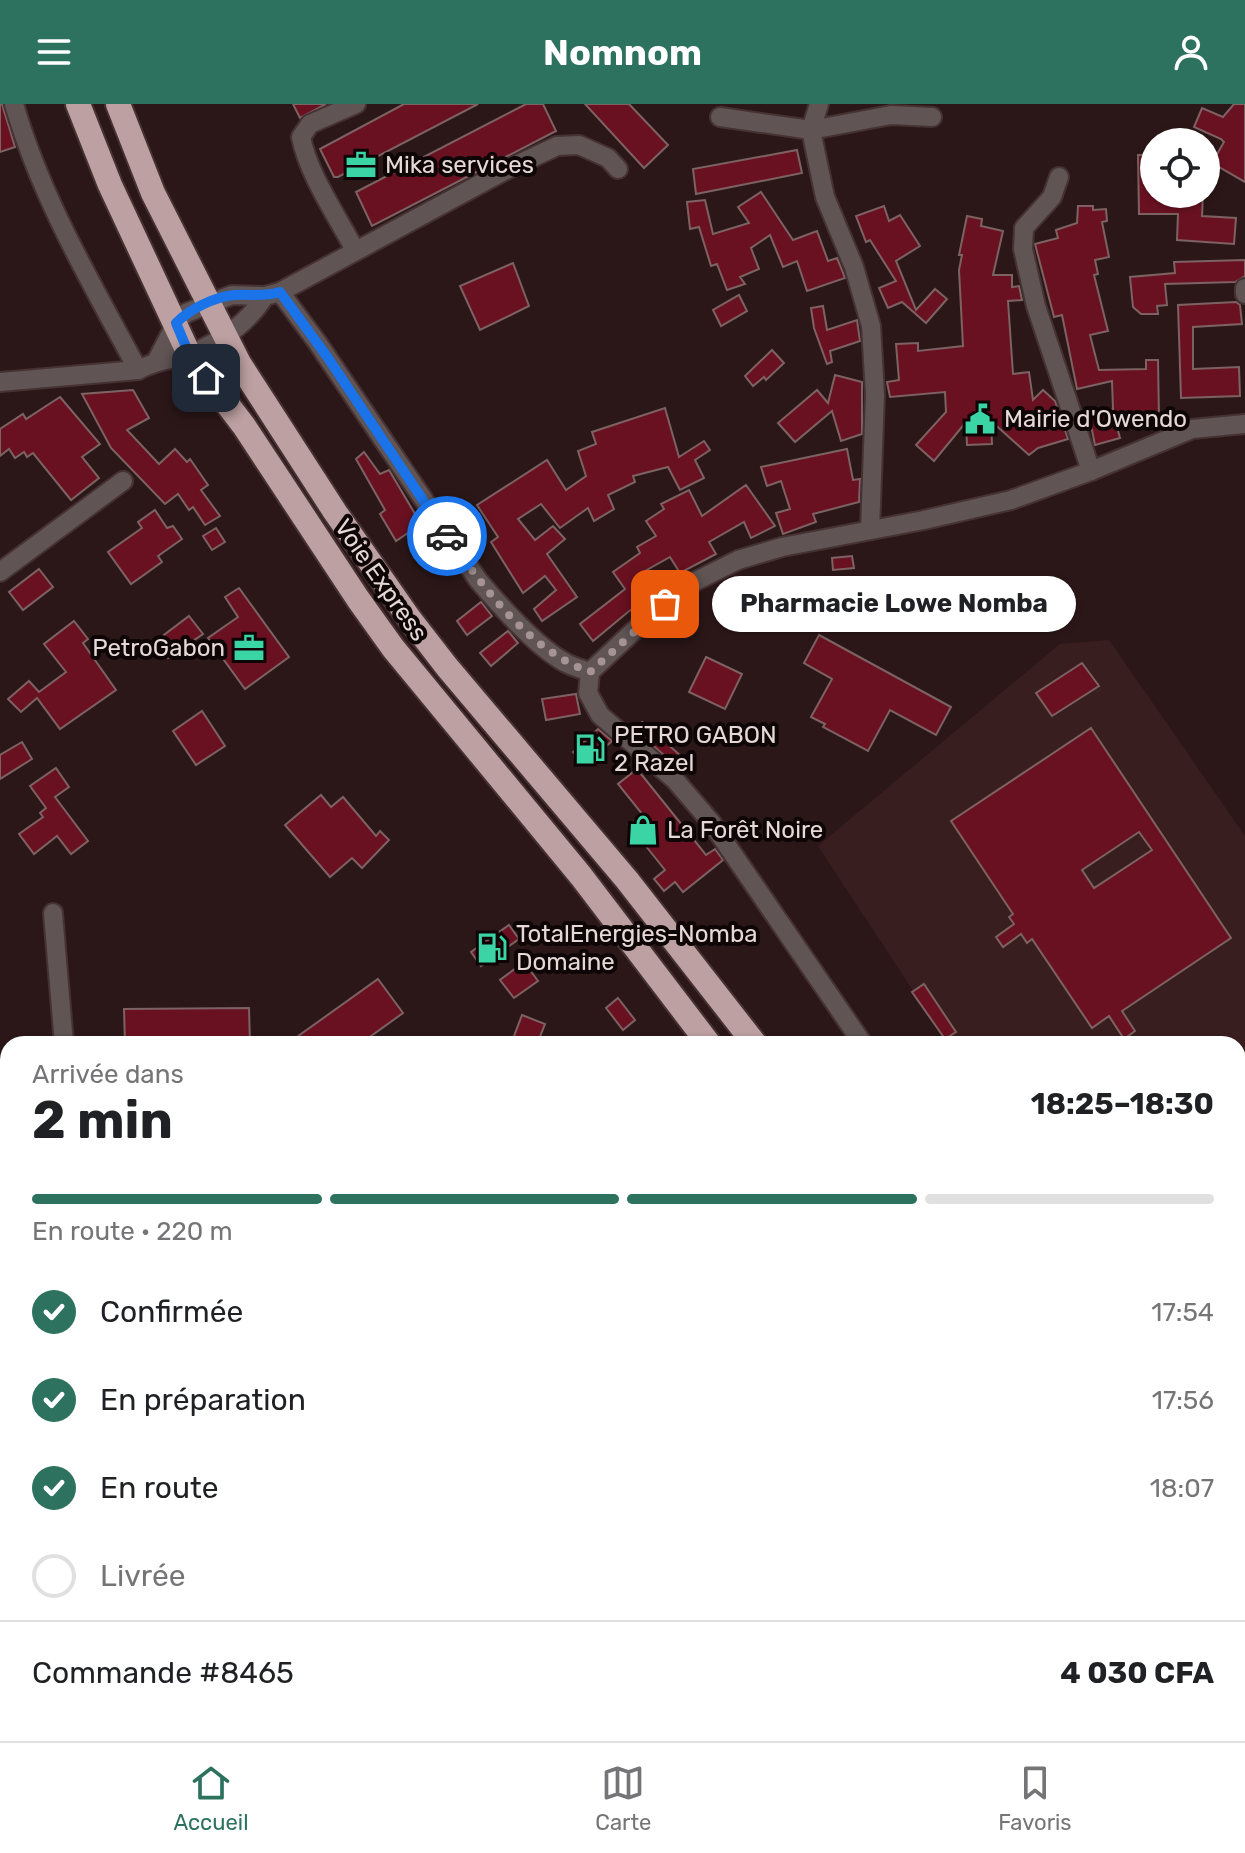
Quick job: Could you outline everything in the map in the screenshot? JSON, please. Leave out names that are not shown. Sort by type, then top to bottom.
[{"type":"highway","name":"Voie Express","points":[[78,104],[110,185],[189,354],[244,426],[393,648],[581,876],[703,1036]]},
{"type":"highway","points":[[118,104],[153,193],[225,336],[304,465],[409,618],[627,880],[749,1036]]},
{"type":"street","points":[[14,104],[25,142],[54,210],[138,370]]},
{"type":"street","points":[[355,250],[316,176],[301,137],[310,124],[356,104]]},
{"type":"street","points":[[819,104],[811,130],[825,197],[854,267],[871,326],[875,370],[870,530]]},
{"type":"street","points":[[720,117],[811,130],[891,115],[932,117]]},
{"type":"street","points":[[0,382],[138,370],[157,360],[189,354],[248,321],[272,294],[557,146],[579,145],[608,158],[618,169]]},
{"type":"street","points":[[1059,177],[1052,197],[1024,228],[1023,249],[1036,306],[1091,471]]},
{"type":"street","points":[[1245,288],[1245,294]]},
{"type":"street","points":[[157,360],[176,323],[186,313],[232,295],[272,294]]},
{"type":"street","points":[[272,294],[364,409],[478,580],[506,612],[565,663],[590,672]]},
{"type":"street","points":[[854,1036],[711,822],[675,780],[600,715],[588,693],[590,672],[665,604],[709,573],[738,560],[782,547],[1011,500],[1192,429],[1245,424]]},
{"type":"street","points":[[0,572],[123,481]]},
{"type":"street","points":[[53,913],[63,1036]]},
{"type":"shaded area","points":[[1109,640],[1245,836],[1245,1036],[943,1036],[818,846],[1060,644]]},
{"type":"building","points":[[0,104],[15,147],[0,152]]},
{"type":"building","points":[[293,104],[326,104],[300,118]]},
{"type":"building","points":[[404,104],[478,104],[334,177],[320,149]]},
{"type":"building","points":[[526,104],[543,104],[556,131],[372,226],[356,192]]},
{"type":"building","points":[[585,104],[629,104],[668,145],[644,168]]},
{"type":"building","points":[[1234,104],[1245,104],[1245,182],[1220,168],[1220,149],[1224,142],[1220,139],[1220,128],[1194,127],[1202,108],[1223,117]]},
{"type":"building","points":[[797,150],[802,173],[696,194],[693,169]]},
{"type":"building","points":[[1140,155],[1140,208],[1202,208],[1202,216],[1236,218],[1234,244],[1177,240],[1178,214],[1139,214]]},
{"type":"building","points":[[761,192],[793,240],[817,231],[828,261],[837,258],[845,278],[807,291],[797,261],[783,267],[770,235],[751,248],[759,269],[740,277],[745,284],[727,290],[717,264],[711,266],[699,227],[690,229],[687,202],[705,200],[713,234],[749,223],[738,207]]},
{"type":"building","points":[[884,206],[889,221],[900,215],[920,246],[896,261],[916,310],[935,289],[947,299],[926,323],[902,302],[888,308],[879,288],[896,281],[870,240],[866,242],[856,216]]},
{"type":"building","points":[[1078,206],[1106,209],[1107,221],[1102,222],[1109,257],[1095,260],[1098,274],[1094,275],[1108,331],[1090,335],[1099,370],[1146,369],[1146,360],[1158,360],[1159,419],[1115,420],[1120,438],[1095,445],[1090,420],[1087,419],[1113,409],[1112,381],[1077,389],[1062,315],[1054,317],[1035,244],[1058,238],[1056,230],[1077,223]]},
{"type":"building","points":[[967,216],[982,219],[981,226],[1003,231],[993,275],[1012,275],[1012,287],[1019,286],[1022,300],[1008,301],[1013,374],[1029,372],[1033,400],[1043,390],[1055,401],[1068,439],[1038,448],[1029,455],[991,421],[992,444],[967,445],[966,422],[934,461],[916,445],[946,412],[945,392],[890,397],[887,382],[899,380],[896,344],[918,343],[918,351],[963,346],[959,270],[962,255],[959,255]]},
{"type":"building","points":[[1245,260],[1245,276],[1235,282],[1165,284],[1167,305],[1157,306],[1158,314],[1141,314],[1133,307],[1130,277],[1175,273],[1174,262]]},
{"type":"building","points":[[513,263],[529,306],[480,330],[460,286]]},
{"type":"building","points":[[739,295],[747,311],[721,326],[713,310]]},
{"type":"building","points":[[1236,302],[1240,305],[1242,324],[1193,327],[1193,369],[1239,367],[1240,396],[1181,398],[1178,305]]},
{"type":"building","points":[[823,306],[827,330],[857,320],[860,341],[830,351],[832,362],[827,364],[814,328],[811,308]]},
{"type":"building","points":[[772,350],[784,363],[766,380],[764,377],[753,386],[745,376]]},
{"type":"building","points":[[835,375],[862,382],[862,434],[841,441],[832,411],[795,442],[778,423],[817,390],[828,403]]},
{"type":"building","points":[[133,390],[149,418],[127,430],[159,464],[175,449],[187,462],[190,459],[208,485],[201,490],[220,516],[205,525],[193,507],[189,510],[178,494],[165,504],[111,448],[82,394]]},
{"type":"building","points":[[60,397],[100,444],[82,457],[99,478],[71,500],[33,453],[27,457],[24,452],[15,458],[9,449],[0,456],[0,429],[23,414],[26,419]]},
{"type":"building","points":[[665,408],[679,457],[704,441],[710,450],[695,460],[704,478],[680,490],[668,467],[633,476],[635,482],[608,495],[614,509],[594,521],[588,508],[560,528],[541,504],[518,519],[535,540],[553,526],[565,539],[547,554],[577,597],[542,621],[534,609],[556,590],[545,576],[523,593],[491,542],[498,537],[477,505],[547,460],[566,490],[586,476],[578,451],[596,444],[592,432]]},
{"type":"building","points":[[847,449],[853,480],[860,479],[859,502],[813,514],[816,522],[783,534],[776,513],[790,509],[781,481],[767,486],[761,467]]},
{"type":"building","points":[[364,452],[380,474],[389,470],[421,524],[396,541],[380,514],[385,510],[356,459]]},
{"type":"building","points":[[746,485],[775,526],[751,538],[744,522],[709,542],[716,554],[680,573],[670,557],[645,571],[659,590],[593,641],[580,624],[625,589],[613,572],[640,553],[637,547],[656,536],[646,521],[664,509],[661,504],[689,490],[702,516]]},
{"type":"building","points":[[155,510],[167,528],[173,526],[182,539],[158,556],[162,562],[131,584],[108,552],[142,528],[138,522]]},
{"type":"building","points":[[216,528],[225,542],[212,550],[203,536]]},
{"type":"building","points":[[852,556],[854,568],[833,570],[832,558]]},
{"type":"building","points":[[39,569],[53,587],[23,610],[9,592]]},
{"type":"building","name":"PetroGabon","points":[[239,588],[289,657],[245,689],[208,638],[238,617],[225,597]]},
{"type":"building","points":[[481,602],[492,616],[467,635],[457,621]]},
{"type":"building","points":[[189,616],[203,634],[168,658],[156,641]]},
{"type":"building","points":[[74,621],[88,639],[83,643],[116,690],[60,729],[37,698],[21,712],[8,699],[29,681],[39,692],[66,672],[44,644]]},
{"type":"building","points":[[508,631],[518,643],[491,666],[480,653]]},
{"type":"building","points":[[819,635],[951,707],[936,735],[890,710],[868,751],[823,727],[825,724],[811,717],[832,679],[804,663]]},
{"type":"building","points":[[706,657],[742,674],[725,709],[689,692]]},
{"type":"building","points":[[1082,663],[1099,686],[1052,716],[1036,693]]},
{"type":"building","points":[[576,694],[580,714],[546,720],[542,699]]},
{"type":"building","points":[[202,711],[225,746],[196,765],[173,731]]},
{"type":"building","points":[[642,722],[680,755],[673,763],[635,730]]},
{"type":"building","points":[[1091,728],[1231,938],[1122,1011],[1135,1031],[1122,1036],[1109,1016],[1092,1028],[1032,939],[1027,943],[1021,934],[1003,947],[996,937],[1014,924],[1009,917],[1013,914],[951,821]],"holes":[[[1139,832],[1152,850],[1094,888],[1082,870]]]},
{"type":"building","points":[[598,729],[612,741],[585,765],[573,752]]},
{"type":"building","points":[[22,742],[32,759],[0,779],[0,755]]},
{"type":"building","points":[[56,768],[69,787],[55,797],[88,841],[71,854],[57,836],[34,854],[19,834],[43,817],[40,813],[46,808],[30,786]]},
{"type":"building","points":[[637,769],[706,855],[715,849],[723,860],[683,892],[675,882],[664,891],[654,879],[665,870],[629,825],[643,815],[618,784]]},
{"type":"building","points":[[321,795],[331,807],[343,797],[376,836],[380,831],[389,840],[362,868],[352,858],[330,877],[285,825]]},
{"type":"building","points":[[509,925],[519,939],[481,966],[471,952]]},
{"type":"building","points":[[524,962],[538,981],[514,998],[500,980]]},
{"type":"building","points":[[378,979],[403,1013],[371,1036],[298,1036]]},
{"type":"building","points":[[924,984],[956,1032],[943,1036],[912,992]]},
{"type":"building","points":[[618,998],[635,1020],[623,1030],[606,1008]]},
{"type":"building","points":[[249,1008],[250,1036],[125,1036],[124,1009]]},
{"type":"building","points":[[522,1015],[545,1024],[540,1036],[514,1036]]},
{"type":"way so far","points":[[447,536],[478,580],[506,612],[565,663],[590,672],[665,604]]},
{"type":"place","name":"Mika services","points":[[361,165]]},
{"type":"place","name":"Mairie d'Owendo","points":[[980,419]]},
{"type":"place","name":"Pharmacie Lowe Nomba","points":[[665,604]]},
{"type":"place","name":"PetroGabon","points":[[249,648]]},
{"type":"place","name":"PETRO GABON 2 Razel","points":[[590,749]]},
{"type":"place","name":"La Forêt Noire","points":[[643,830]]},
{"type":"place","name":"TotalEnergies-Nomba Domaine","points":[[492,948]]},
{"type":"route","points":[[206,378],[189,354],[176,323],[186,313],[232,295],[265,296],[280,292],[372,421],[447,536]]}]
